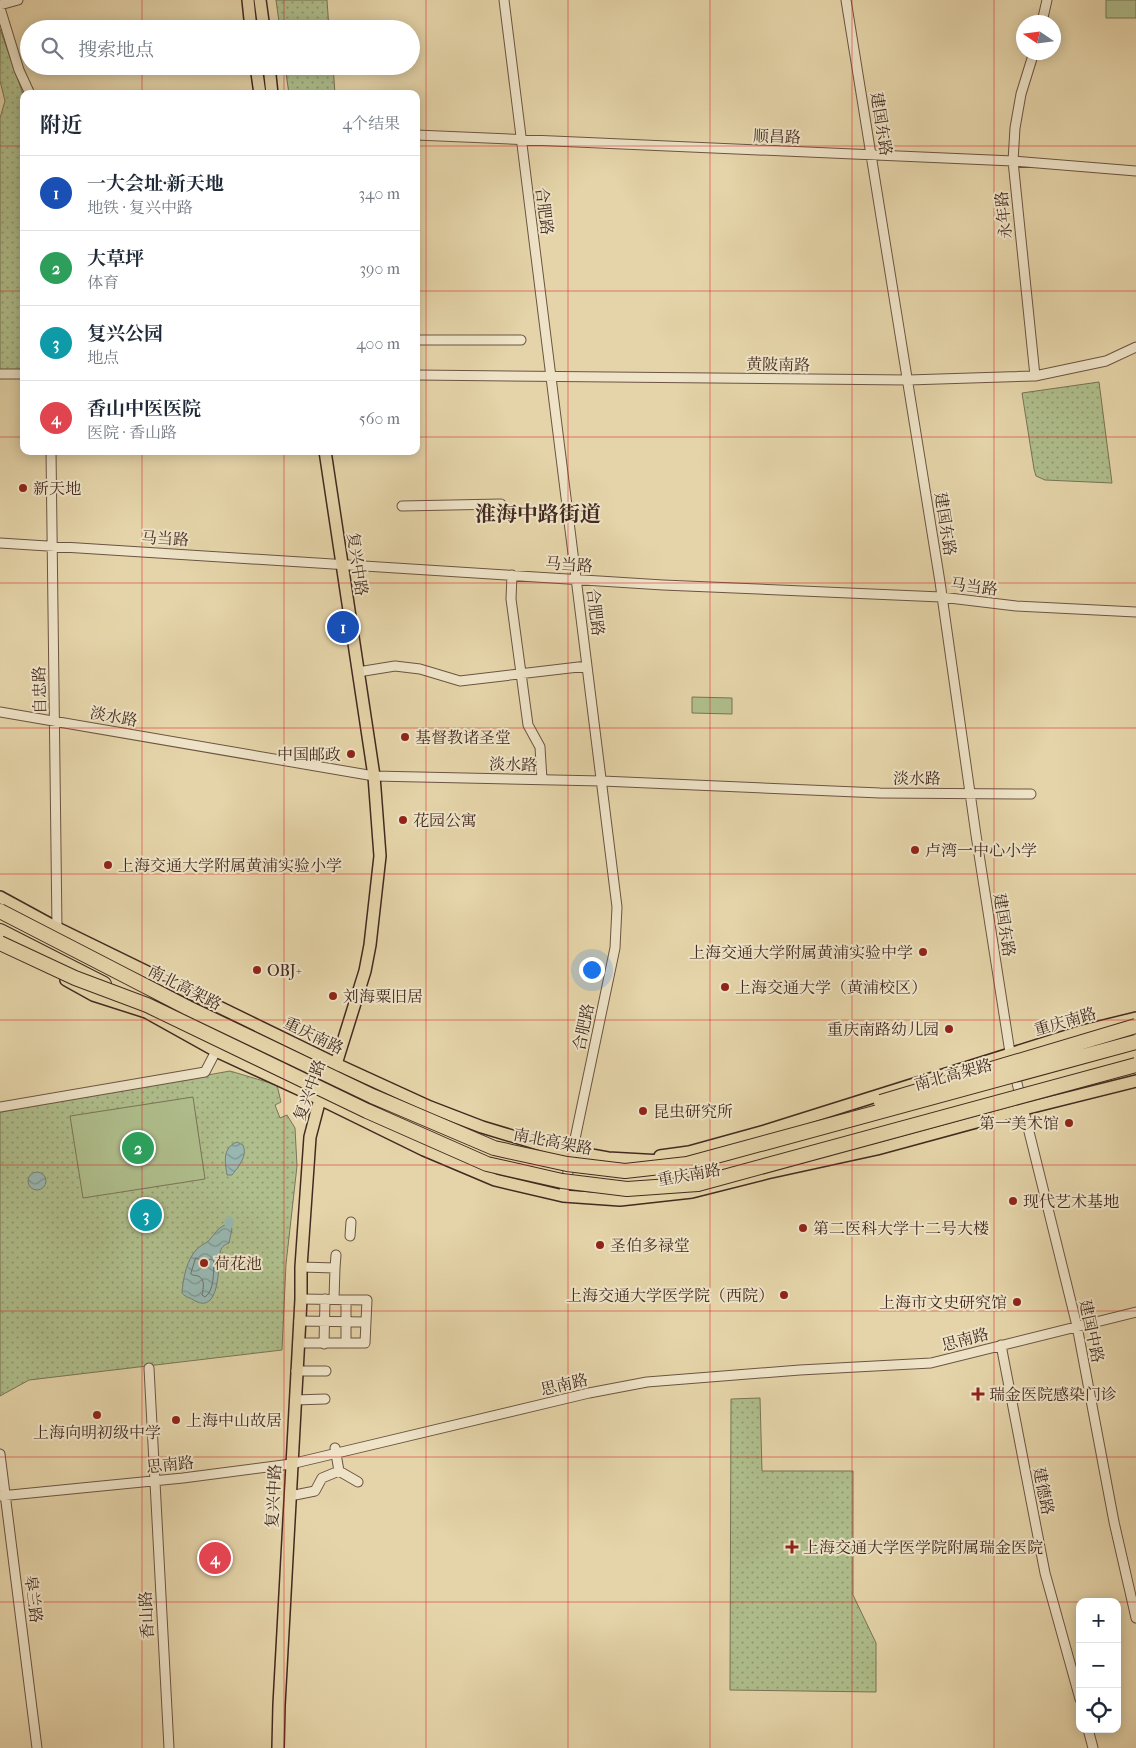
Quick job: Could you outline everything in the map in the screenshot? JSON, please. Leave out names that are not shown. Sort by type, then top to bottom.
[{"type":"highway","name":"南北高架路","points":[[0,911],[197,1013],[372,1096],[494,1148],[567,1164],[625,1171],[687,1164],[1136,1042]]},
{"type":"highway","name":"南北高架路","points":[[0,932],[146,1008],[367,1111],[487,1164],[562,1181],[627,1189],[698,1184],[1136,1066]]},
{"type":"highway","points":[[0,945],[146,1008]]},
{"type":"highway","points":[[794,1135],[873,1105],[1136,1026]]},
{"type":"highway","points":[[848,1144],[877,1142],[901,1137],[1136,1073]]},
{"type":"main road","points":[[248,0],[250,20]]},
{"type":"main road","points":[[260,0],[263,20]]},
{"type":"main road","points":[[257,75],[259,90]]},
{"type":"main road","points":[[270,75],[272,90]]},
{"type":"main road","name":"复兴中路","points":[[278,1748],[280,1676],[301,1299],[301,1267],[310,1137],[320,1099],[336,1064],[365,971],[370,945],[380,856],[374,776],[326,455]]},
{"type":"main road","name":"重庆南路","points":[[0,897],[57,928],[336,1064],[430,1107],[482,1127],[552,1148],[608,1158],[662,1161],[716,1153],[792,1134],[1013,1067],[1136,1034]]},
{"type":"main road","name":"重庆南路","points":[[0,932],[71,971],[146,1008],[216,1051],[289,1087],[320,1099],[424,1150],[495,1180],[563,1196],[620,1200],[692,1192],[1023,1103],[1136,1066]]},
{"type":"main road","name":"重庆南路","points":[[0,945],[93,995],[146,1008]]},
{"type":"main road","points":[[71,971],[80,987]]},
{"type":"main road","name":"重庆南路","points":[[629,1160],[697,1150],[765,1131],[922,1080],[1083,1031],[1136,1018]]},
{"type":"main road","name":"重庆南路","points":[[1023,1103],[1136,1081]]},
{"type":"street","points":[[18,0],[0,7],[20,72]]},
{"type":"street","name":"合肥路","points":[[504,0],[617,907],[617,936],[563,1196]]},
{"type":"street","name":"建国东路","points":[[846,0],[904,367],[908,380],[1010,1054],[1018,1082]]},
{"type":"street","points":[[1044,15],[1047,0]]},
{"type":"street","name":"永年路","points":[[1032,60],[1021,94],[1014,128],[1013,161],[1035,376]]},
{"type":"street","points":[[21,75],[28,90]]},
{"type":"street","name":"顺昌路","points":[[420,135],[1013,161],[1136,171]]},
{"type":"street","points":[[420,340],[520,340]]},
{"type":"street","name":"黄陂南路","points":[[420,375],[908,380],[1035,376],[1106,360],[1136,348]]},
{"type":"street","points":[[0,374],[20,374]]},
{"type":"street","name":"自忠路","points":[[51,455],[57,928]]},
{"type":"street","points":[[402,506],[501,504]]},
{"type":"street","name":"马当路","points":[[0,543],[342,563],[663,585],[941,597],[1016,606],[1136,612]]},
{"type":"street","points":[[512,575],[511,599],[520,673],[528,725],[540,747],[542,780]]},
{"type":"street","points":[[358,672],[395,666],[420,669],[460,681],[587,666]]},
{"type":"street","name":"淡水路","points":[[0,712],[374,776],[602,781],[880,793],[1031,794]]},
{"type":"street","points":[[0,1107],[205,1072],[216,1051]]},
{"type":"street","name":"建国中路","points":[[1018,1082],[1077,1326],[1114,1522],[1136,1618]]},
{"type":"street","points":[[350,1222],[350,1236]]},
{"type":"street","points":[[324,1344],[325,1321],[336,1255]]},
{"type":"street","points":[[301,1267],[335,1268]]},
{"type":"street","points":[[298,1344],[365,1343],[367,1300],[301,1299]]},
{"type":"street","points":[[346,1300],[346,1344]]},
{"type":"street","name":"思南路","points":[[3,1496],[154,1481],[291,1464],[335,1450],[589,1393],[647,1382],[800,1370],[931,1363],[1136,1312]]},
{"type":"street","points":[[299,1321],[366,1322]]},
{"type":"street","name":"建德路","points":[[1000,1345],[1045,1573],[1077,1688]]},
{"type":"street","name":"香山路","points":[[149,1368],[168,1748]]},
{"type":"street","points":[[296,1371],[326,1371]]},
{"type":"street","points":[[295,1400],[325,1400]]},
{"type":"street","points":[[335,1450],[339,1471],[358,1482]]},
{"type":"street","name":"皋兰路","points":[[0,1454],[3,1496],[38,1748]]},
{"type":"street","points":[[290,1496],[315,1491],[322,1478],[339,1471]]},
{"type":"street","points":[[1089,1733],[1093,1748]]},
{"type":"green space","points":[[276,0],[327,0],[328,20],[279,20]]},
{"type":"green space","points":[[1106,0],[1136,0],[1136,18],[1106,18]]},
{"type":"green space","points":[[0,29],[22,90],[20,90],[20,371],[0,371],[0,118],[5,101],[0,81]]},
{"type":"green space","points":[[286,75],[334,75],[335,90],[288,90]]},
{"type":"green space","points":[[1099,382],[1112,483],[1045,480],[1036,476],[1022,393]]},
{"type":"green space","points":[[692,697],[732,698],[732,714],[692,713]]},
{"type":"green space","points":[[230,1071],[277,1085],[281,1102],[275,1105],[280,1118],[287,1115],[295,1128],[297,1166],[286,1264],[282,1350],[29,1380],[0,1396],[0,1112]]},
{"type":"green space","points":[[193,1097],[205,1179],[83,1198],[70,1116]]},
{"type":"green space","points":[[760,1398],[762,1471],[853,1471],[853,1595],[876,1643],[876,1692],[730,1690],[731,1399]]},
{"type":"water","points":[[237,1142],[243,1145],[243,1157],[232,1175],[227,1175],[225,1160],[227,1152]]},
{"type":"water","points":[[37,1172],[43,1175],[46,1181],[43,1187],[37,1190],[31,1187],[28,1181],[31,1175]]},
{"type":"water","name":"荷花池","points":[[229,1224],[232,1229],[229,1243],[223,1246],[220,1251],[218,1278],[213,1295],[209,1301],[203,1303],[185,1296],[182,1293],[183,1281],[194,1252],[208,1241],[218,1229]]},
{"type":"place","name":"新天地","points":[[23,488]]},
{"type":"place","name":"一大会址·新天地","points":[[343,627]]},
{"type":"place","name":"基督教诸圣堂","points":[[405,737]]},
{"type":"place","name":"中国邮政","points":[[351,754]]},
{"type":"place","name":"花园公寓","points":[[403,820]]},
{"type":"place","name":"卢湾一中心小学","points":[[915,850]]},
{"type":"place","name":"上海交通大学附属黄浦实验小学","points":[[108,865]]},
{"type":"place","name":"上海交通大学附属黄浦实验中学","points":[[923,952]]},
{"type":"place","name":"OBJ+","points":[[257,970]]},
{"type":"place","name":"上海交通大学（黄浦校区）","points":[[725,987]]},
{"type":"place","name":"刘海粟旧居","points":[[333,996]]},
{"type":"place","name":"重庆南路幼儿园","points":[[949,1029]]},
{"type":"place","name":"昆虫研究所","points":[[643,1111]]},
{"type":"place","name":"第一美术馆","points":[[1069,1123]]},
{"type":"place","name":"大草坪","points":[[138,1148]]},
{"type":"place","name":"现代艺术基地","points":[[1013,1201]]},
{"type":"place","name":"复兴公园","points":[[146,1215]]},
{"type":"place","name":"第二医科大学十二号大楼","points":[[803,1228]]},
{"type":"place","name":"圣伯多禄堂","points":[[600,1245]]},
{"type":"place","name":"荷花池","points":[[204,1263]]},
{"type":"place","name":"上海交通大学医学院（西院）","points":[[784,1295]]},
{"type":"place","name":"上海市文史研究馆","points":[[1017,1302]]},
{"type":"place","name":"瑞金医院感染门诊","points":[[978,1394]]},
{"type":"place","name":"上海向明初级中学","points":[[97,1415]]},
{"type":"place","name":"上海中山故居","points":[[176,1420]]},
{"type":"place","name":"上海交通大学医学院附属瑞金医院","points":[[792,1547]]},
{"type":"place","name":"香山中医医院","points":[[215,1558]]},
{"type":"district","name":"淮海中路街道","points":[[538,514]]}]
